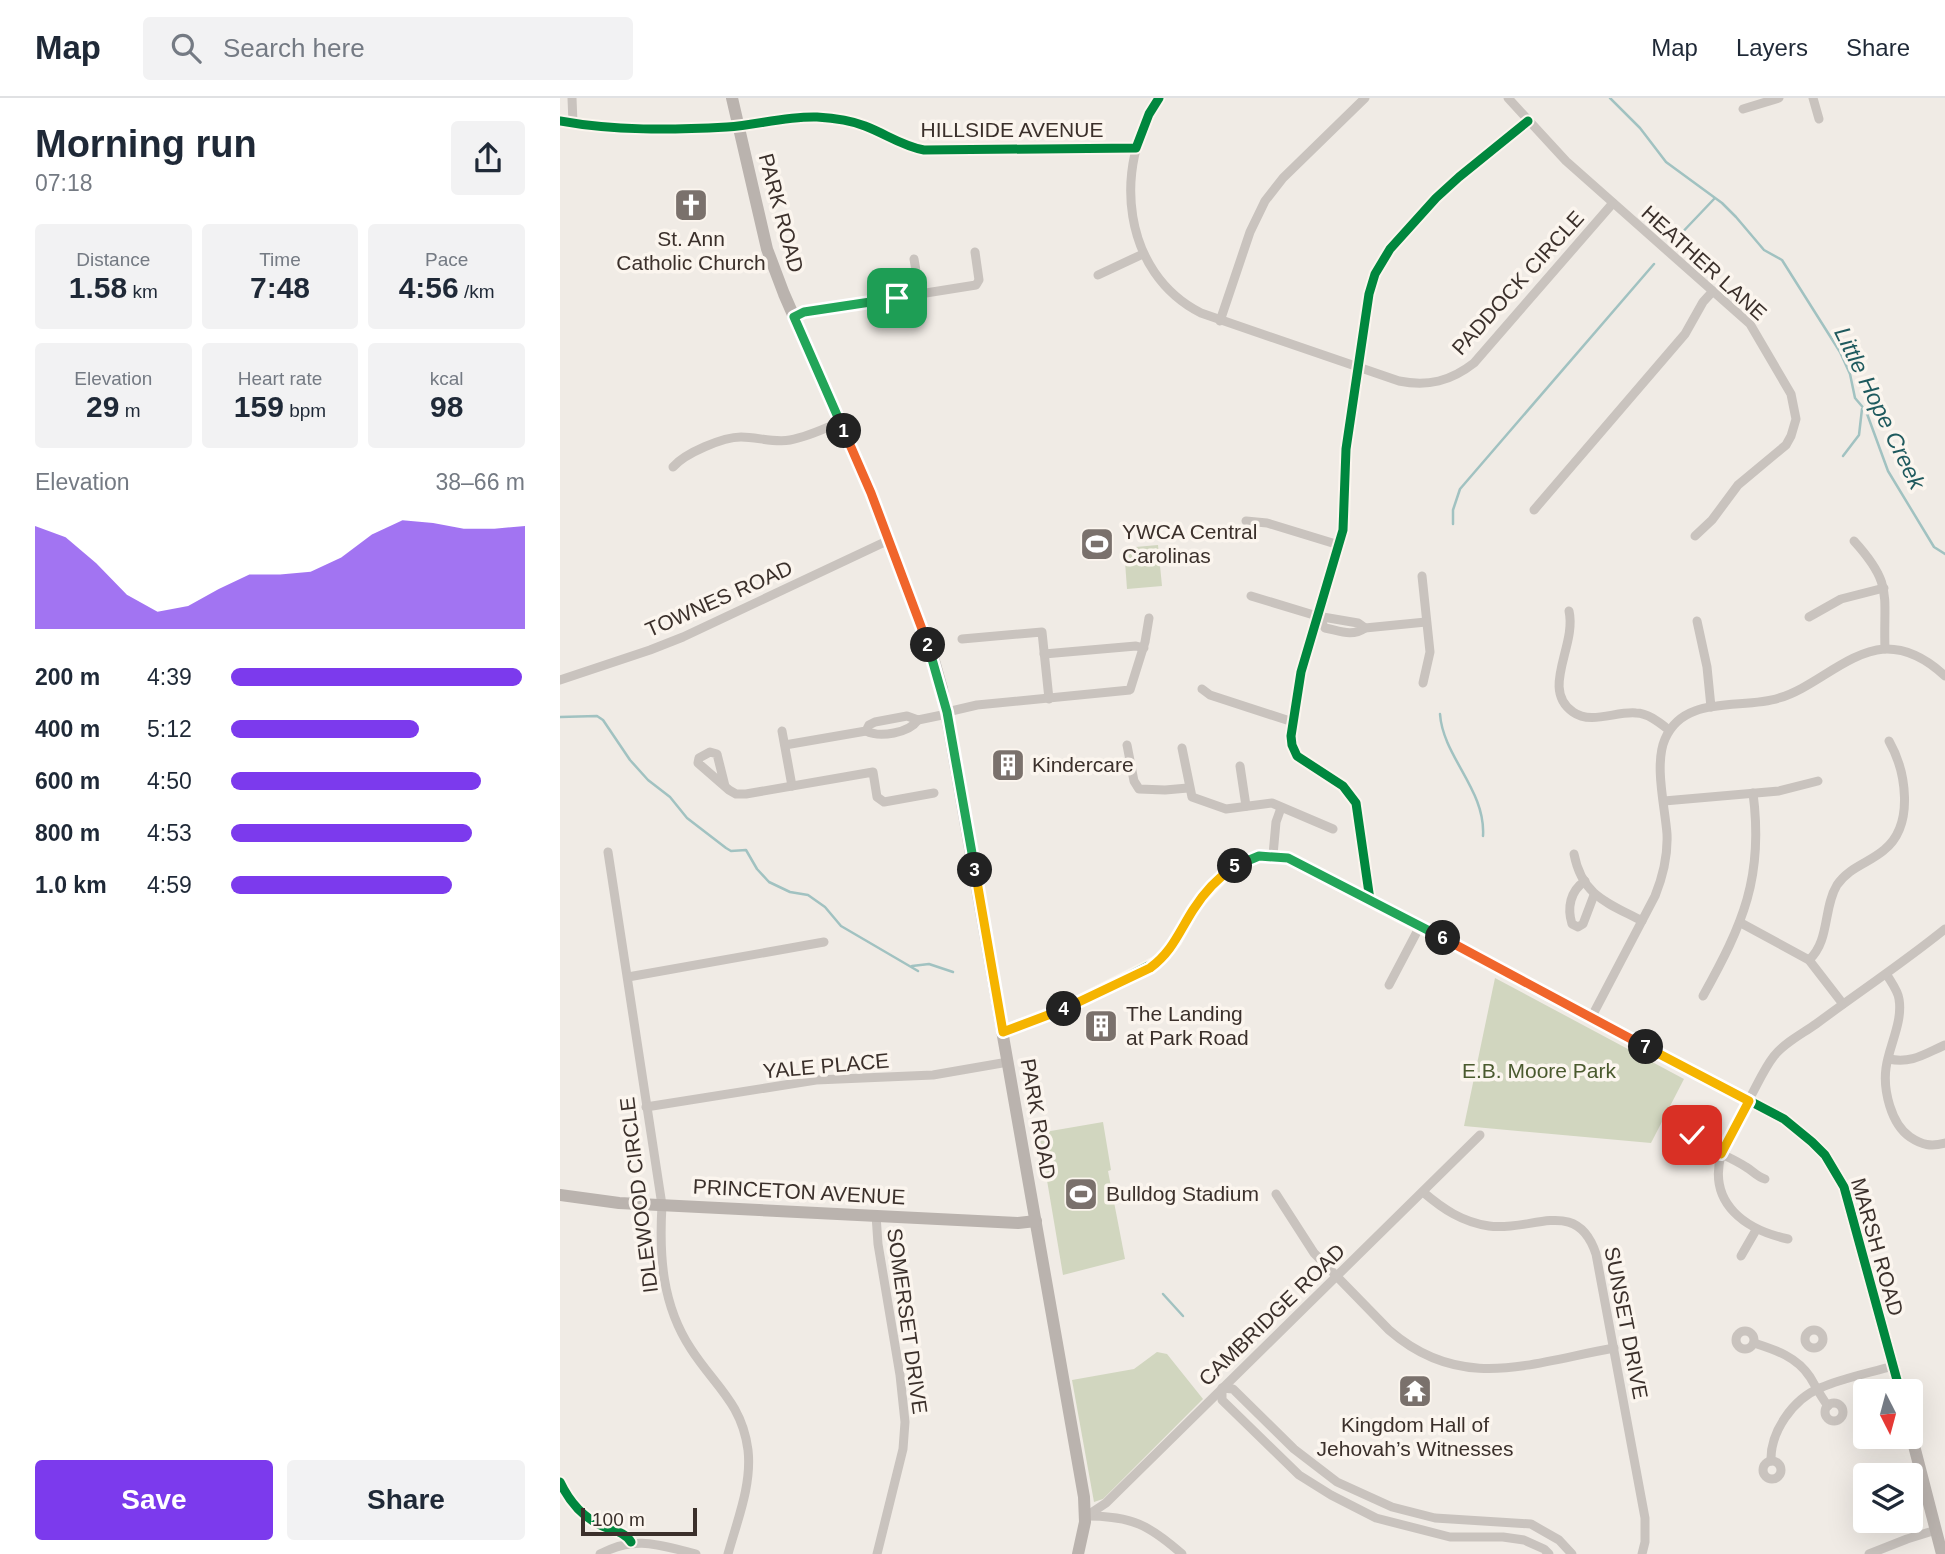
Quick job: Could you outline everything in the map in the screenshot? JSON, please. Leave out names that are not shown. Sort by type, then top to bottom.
[{"type":"street","points":[[572,98],[573,123]]},
{"type":"street","name":"PARK ROAD","points":[[732,98],[767,249],[889,540],[934,661],[947,713],[1084,1497],[1085,1517],[1078,1554]]},
{"type":"street","name":"PADDOCK CIRCLE","points":[[1159,98],[1149,114],[1136,149],[1130,202],[1137,238],[1143,254],[1158,278],[1194,309],[1220,321],[1399,381],[1424,384],[1447,379],[1477,360],[1613,203]]},
{"type":"street","points":[[1220,321],[1250,232],[1265,201],[1283,178],[1364,98]]},
{"type":"street","name":"HEATHER LANE","points":[[1508,98],[1566,161],[1740,313],[1758,336],[1791,394],[1796,419],[1786,445],[1738,485],[1712,520],[1695,536]]},
{"type":"street","points":[[1743,109],[1779,98]]},
{"type":"street","points":[[1813,98],[1819,119]]},
{"type":"street","name":"HILLSIDE AVENUE","points":[[560,121],[624,128],[739,125],[783,118],[844,120],[866,126],[904,145],[924,150],[1136,149]]},
{"type":"street","points":[[1370,900],[1356,803],[1343,786],[1297,757],[1292,745],[1301,672],[1346,514],[1346,449],[1370,287],[1381,261],[1427,208],[1459,177],[1528,121]]},
{"type":"street","points":[[794,317],[804,312],[978,285],[975,252]]},
{"type":"street","points":[[1098,275],[1143,254]]},
{"type":"street","points":[[914,259],[920,294]]},
{"type":"street","points":[[1534,510],[1685,334],[1703,302],[1713,291]]},
{"type":"street","points":[[673,467],[688,454],[727,439],[743,437],[788,441],[840,422]]},
{"type":"street","points":[[1246,521],[1267,523],[1339,545]]},
{"type":"street","name":"TOWNES ROAD","points":[[560,680],[683,637],[889,540]]},
{"type":"street","points":[[1854,541],[1876,567],[1884,588],[1885,649]]},
{"type":"street","points":[[1422,576],[1430,652],[1423,683]]},
{"type":"street","points":[[1809,617],[1841,599],[1884,588]]},
{"type":"street","points":[[1251,596],[1317,616],[1325,628],[1347,633],[1357,634],[1365,628],[1426,622]]},
{"type":"street","points":[[1569,611],[1571,634],[1558,677],[1558,690],[1564,704],[1580,716],[1598,717],[1637,712],[1669,730]]},
{"type":"street","points":[[785,746],[866,731],[877,735],[909,729],[918,720],[977,705],[1130,690],[1144,648],[1149,618]]},
{"type":"street","points":[[1697,621],[1707,667],[1711,707]]},
{"type":"street","points":[[962,639],[1042,632],[1049,699]]},
{"type":"street","points":[[1044,654],[1136,646],[1144,648]]},
{"type":"street","points":[[1591,1018],[1655,896],[1665,864],[1667,837],[1661,751],[1669,730],[1678,720],[1692,711],[1781,698],[1805,688],[1857,657],[1885,649],[1909,652],[1921,657],[1945,675]]},
{"type":"street","points":[[1202,689],[1210,695],[1293,722]]},
{"type":"street","points":[[782,731],[792,786]]},
{"type":"street","points":[[1809,960],[1822,940],[1833,893],[1838,884],[1849,872],[1886,849],[1900,830],[1904,810],[1901,776],[1897,755],[1889,741]]},
{"type":"street","points":[[1127,745],[1133,781],[1139,789],[1188,788]]},
{"type":"street","points":[[1182,748],[1188,788],[1192,797],[1222,808],[1272,803],[1333,829]]},
{"type":"street","points":[[1240,766],[1246,806]]},
{"type":"street","points":[[725,786],[736,793],[746,794],[873,772],[880,801],[934,793]]},
{"type":"street","points":[[1664,801],[1753,793],[1818,782]]},
{"type":"street","points":[[1703,996],[1741,923],[1755,864],[1756,823],[1753,793]]},
{"type":"street","points":[[1004,1035],[1150,968],[1160,960],[1176,942],[1195,906],[1222,876],[1247,860],[1273,855],[1276,822],[1281,808]]},
{"type":"street","name":"IDLEWOOD CIRCLE","points":[[608,852],[662,1205],[662,1267],[671,1308],[692,1351],[735,1407],[746,1437],[747,1481],[728,1554]]},
{"type":"street","points":[[1574,854],[1576,863],[1594,895],[1642,921]]},
{"type":"street","name":"MARSH ROAD","points":[[1273,855],[1298,862],[1799,1130],[1836,1172],[1850,1203],[1897,1379]]},
{"type":"street","points":[[1585,881],[1576,887],[1571,900],[1569,915],[1572,924],[1583,924],[1594,895]]},
{"type":"street","points":[[1741,923],[1809,960],[1843,1004]]},
{"type":"street","points":[[1389,985],[1420,926]]},
{"type":"street","points":[[1788,1239],[1756,1230],[1740,1219],[1724,1197],[1719,1180],[1721,1154],[1774,1056],[1887,975],[1945,929]]},
{"type":"street","points":[[628,977],[824,943]]},
{"type":"street","points":[[1887,975],[1899,999],[1898,1024],[1886,1078],[1890,1109],[1902,1132],[1931,1147],[1945,1143]]},
{"type":"street","points":[[1889,1059],[1899,1061],[1933,1054],[1945,1045]]},
{"type":"street","name":"YALE PLACE","points":[[646,1107],[816,1080],[933,1075],[1009,1062]]},
{"type":"street","name":"CAMBRIDGE ROAD","points":[[1085,1517],[1106,1503],[1480,1135]]},
{"type":"street","points":[[1692,1135],[1707,1147],[1765,1179]]},
{"type":"street","name":"SUNSET DRIVE","points":[[1423,1192],[1448,1212],[1474,1223],[1512,1226],[1559,1219],[1583,1229],[1592,1241],[1645,1518],[1642,1554]]},
{"type":"street","points":[[1276,1194],[1303,1239],[1337,1277],[1402,1342],[1424,1355],[1448,1365],[1491,1369],[1614,1348]]},
{"type":"street","name":"PRINCETON AVENUE","points":[[560,1195],[584,1200],[662,1205],[1022,1223],[1036,1221]]},
{"type":"street","name":"SOMERSET DRIVE","points":[[876,1215],[905,1422],[903,1449],[877,1554]]},
{"type":"street","points":[[1741,1256],[1756,1230]]},
{"type":"street","points":[[1754,1342],[1796,1361],[1806,1371],[1828,1406]]},
{"type":"street","points":[[1796,1361],[1808,1346]]},
{"type":"street","points":[[1771,1461],[1773,1442],[1785,1418],[1794,1407],[1817,1389],[1893,1366]]},
{"type":"street","points":[[1549,1554],[1524,1540],[1503,1537],[1450,1537],[1376,1518],[1299,1475],[1222,1400],[1222,1388],[1233,1389],[1312,1465],[1336,1482],[1382,1503],[1435,1518],[1531,1524],[1559,1540],[1572,1554]]},
{"type":"street","points":[[1915,1449],[1942,1554]]},
{"type":"street","points":[[560,1482],[566,1495],[585,1516],[606,1528],[618,1531],[631,1542]]},
{"type":"street","points":[[1376,1518],[1382,1503]]},
{"type":"street","points":[[1085,1517],[1106,1517],[1139,1523],[1155,1531],[1182,1554]]},
{"type":"street","points":[[1869,1554],[1936,1530]]},
{"type":"street","points":[[600,1554],[617,1545],[631,1542],[649,1542],[696,1554]]},
{"type":"green space","points":[[1158,545],[1162,586],[1127,589],[1124,548]]},
{"type":"green space","name":"E.B. Moore Park","points":[[1495,978],[1684,1079],[1651,1143],[1464,1126]]},
{"type":"green space","name":"Bulldog Stadium","points":[[1103,1122],[1111,1170],[1108,1171],[1125,1259],[1063,1275],[1039,1133]]},
{"type":"green space","points":[[1157,1352],[1167,1354],[1203,1399],[1103,1499],[1094,1502],[1072,1380],[1134,1369]]},
{"type":"waterway","name":"Little Hope Creek","points":[[1610,98],[1640,128],[1666,162],[1722,203],[1764,250],[1782,260],[1840,352],[1850,374],[1855,398],[1866,411],[1888,471],[1934,547],[1945,554]]},
{"type":"waterway","points":[[1675,240],[1714,199]]},
{"type":"waterway","points":[[1453,524],[1453,510],[1460,489],[1654,264]]},
{"type":"waterway","points":[[1843,456],[1859,435],[1862,409]]},
{"type":"waterway","points":[[1440,714],[1448,745],[1478,804],[1483,836]]},
{"type":"waterway","points":[[560,717],[597,716],[603,720],[630,760],[648,780],[670,797],[687,818],[731,851],[746,850],[757,869],[769,882],[790,892],[808,895],[825,907],[841,926],[918,971]]},
{"type":"waterway","points":[[912,966],[929,964],[953,972]]},
{"type":"waterway","points":[[1163,1294],[1183,1316]]},
{"type":"cycle path","points":[[560,121],[622,128],[685,129],[817,117],[859,124],[908,146],[924,150],[1136,148],[1149,114],[1159,98]]},
{"type":"cycle path","points":[[1370,900],[1356,803],[1343,786],[1297,756],[1291,736],[1301,672],[1343,530],[1346,449],[1369,294],[1375,274],[1390,249],[1436,198],[1528,121]]},
{"type":"cycle path","points":[[1003,1032],[1056,1013],[1160,960],[1176,941],[1195,906],[1229,870],[1259,856],[1288,858],[1784,1119],[1812,1142],[1825,1155],[1844,1187],[1897,1379]]},
{"type":"cycle path","points":[[560,1482],[582,1513],[602,1526],[622,1533],[631,1542]]},
{"type":"place","name":"St. Ann Catholic Church","points":[[691,205]]},
{"type":"place","name":"YWCA Central Carolinas","points":[[1097,544]]},
{"type":"place","name":"Kindercare","points":[[1008,765]]},
{"type":"place","name":"The Landing at Park Road","points":[[1101,1026]]},
{"type":"place","name":"Bulldog Stadium","points":[[1081,1194]]},
{"type":"place","name":"Kingdom Hall of Jehovah’s Witnesses","points":[[1415,1391]]},
{"type":"route","points":[[897,298],[804,312],[794,317],[871,493],[934,661],[947,712],[1003,1032],[1045,1014],[1056,1013],[1150,968],[1169,952],[1195,906],[1222,876],[1247,860],[1273,855],[1298,862],[1749,1101],[1721,1154],[1692,1135]]}]
